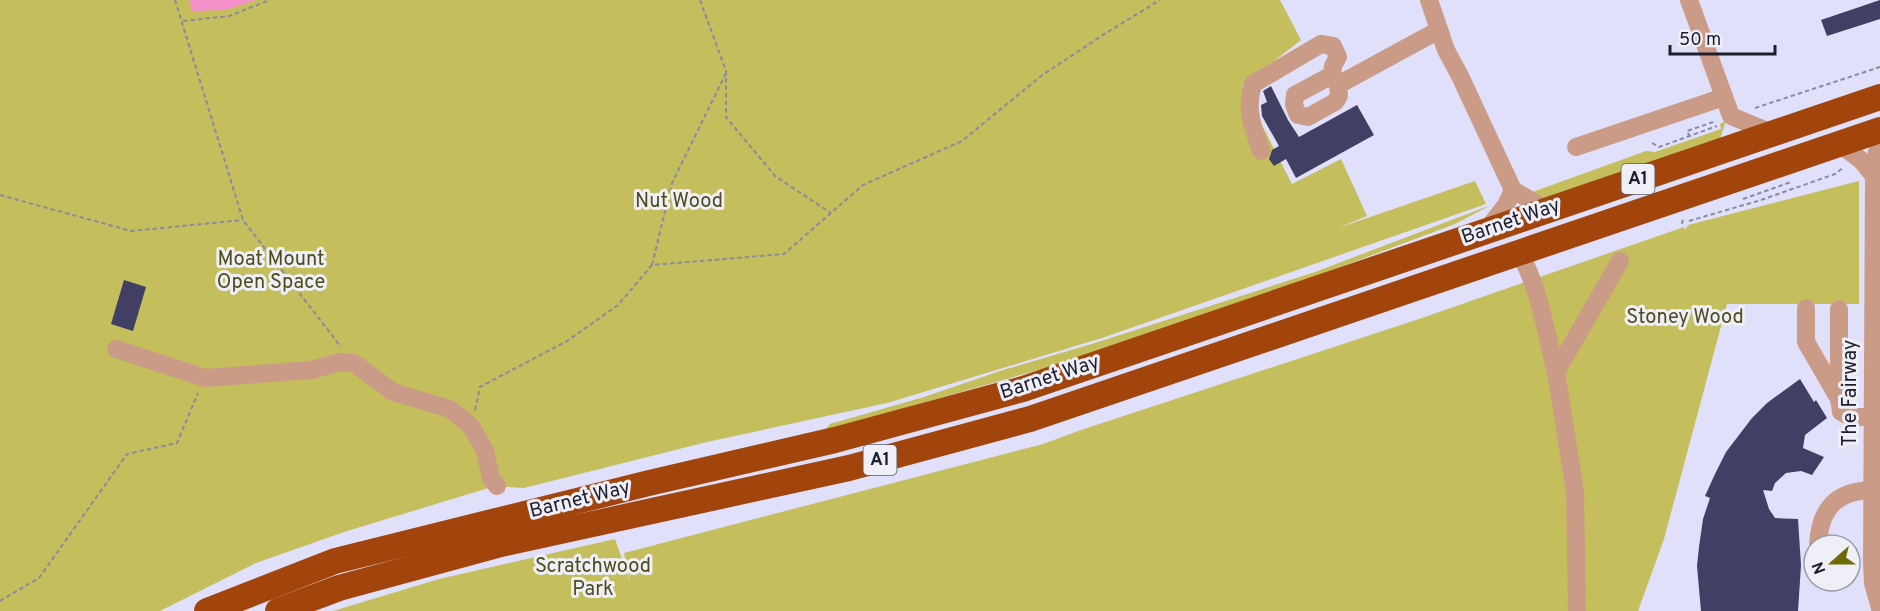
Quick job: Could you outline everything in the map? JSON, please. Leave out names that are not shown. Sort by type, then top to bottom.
[{"type":"highway","name":"Barnet Way","points":[[207,611],[335,561],[649,483],[835,440],[1023,389],[1547,210],[1770,121],[1880,97]]},
{"type":"highway","name":"Barnet Way","points":[[278,611],[339,588],[501,544],[849,468],[1030,419],[1520,253],[1840,156],[1880,130]]},
{"type":"street","points":[[1429,0],[1446,50],[1513,190],[1547,210]]},
{"type":"street","points":[[1689,0],[1724,97],[1723,120],[1756,125],[1770,121]]},
{"type":"street","points":[[1261,152],[1249,115],[1249,96],[1253,84],[1321,44],[1333,46],[1338,57],[1333,66],[1335,80],[1439,30]]},
{"type":"street","points":[[1576,147],[1724,97]]},
{"type":"street","name":"The Fairway","points":[[1880,144],[1874,176],[1877,317],[1873,490],[1873,583],[1880,608]]},
{"type":"street","points":[[1840,156],[1861,160],[1874,176]]},
{"type":"street","points":[[1486,231],[1506,205],[1513,190]]},
{"type":"street","points":[[1520,253],[1534,286],[1556,372],[1575,491],[1576,611]]},
{"type":"street","points":[[1556,372],[1620,261]]},
{"type":"street","points":[[1806,308],[1806,342],[1839,399]]},
{"type":"street","points":[[1839,309],[1841,412],[1851,417],[1874,417]]},
{"type":"street","points":[[116,349],[205,378],[311,370],[340,362],[354,363],[393,392],[450,409],[471,426],[485,451],[491,478],[497,486]]},
{"type":"street","points":[[1820,533],[1822,521],[1829,507],[1840,498],[1856,490],[1873,490]]},
{"type":"path","points":[[175,0],[243,220],[354,363]]},
{"type":"path","points":[[183,21],[229,16],[270,0]]},
{"type":"path","points":[[700,0],[726,71],[726,117],[775,176],[831,213]]},
{"type":"path","points":[[652,265],[784,254],[863,186],[962,141],[1041,76],[1160,0]]},
{"type":"path","points":[[1750,110],[1880,67]]},
{"type":"path","points":[[471,426],[480,387],[567,341],[618,305],[652,265],[672,183],[726,71]]},
{"type":"path","points":[[1770,121],[1772,103]]},
{"type":"path","points":[[1690,137],[1687,131],[1723,120]]},
{"type":"path","points":[[1652,143],[1659,147],[1690,137],[1723,120]]},
{"type":"path","points":[[1689,221],[1761,200],[1835,174],[1840,156]]},
{"type":"path","points":[[0,195],[131,231],[243,220]]},
{"type":"path","points":[[0,601],[39,578],[127,454],[177,443],[205,378]]},
{"type":"green space","name":"Nut Wood","points":[[0,0],[1280,0],[1301,40],[1242,86],[1292,184],[1341,159],[1367,216],[1338,228],[1475,181],[1486,204],[1102,338],[887,403],[707,442],[524,488],[495,486],[344,532],[256,563],[160,611],[0,611]]},
{"type":"green space","points":[[1726,121],[1720,139],[1541,199],[1527,194],[1646,151],[1655,152],[1721,129],[1720,124]]},
{"type":"green space","points":[[1859,181],[1859,304],[1727,304],[1664,539],[1638,611],[333,611],[439,579],[615,539],[630,581],[624,553],[1043,444],[1419,319],[1684,227],[1685,230],[1688,225]]},
{"type":"green space","points":[[1491,205],[1455,224],[1223,311],[1052,366],[824,431],[830,424],[924,397],[1315,272]]},
{"type":"shaded area","points":[[189,0],[256,0],[225,10],[192,11]]},
{"type":"building","points":[[1880,0],[1880,19],[1827,36],[1821,20]]},
{"type":"building","points":[[1271,86],[1299,137],[1357,105],[1374,135],[1296,178],[1286,159],[1274,166],[1269,159],[1272,150],[1279,146],[1262,116],[1261,105],[1267,102],[1263,91]]},
{"type":"building","points":[[124,280],[146,287],[133,331],[111,324]]},
{"type":"building","points":[[1800,379],[1827,418],[1805,435],[1803,448],[1824,457],[1812,475],[1801,471],[1786,473],[1775,483],[1772,491],[1763,490],[1769,509],[1775,518],[1798,519],[1801,565],[1798,611],[1701,611],[1697,566],[1703,519],[1710,498],[1705,496],[1726,452],[1752,418],[1767,403]]},
{"type":"park label","name":"Moat Mount Open Space","points":[[271,272]]},
{"type":"park label","name":"Stoney Wood","points":[[1685,318]]},
{"type":"park label","name":"Scratchwood Park","points":[[593,578]]}]
